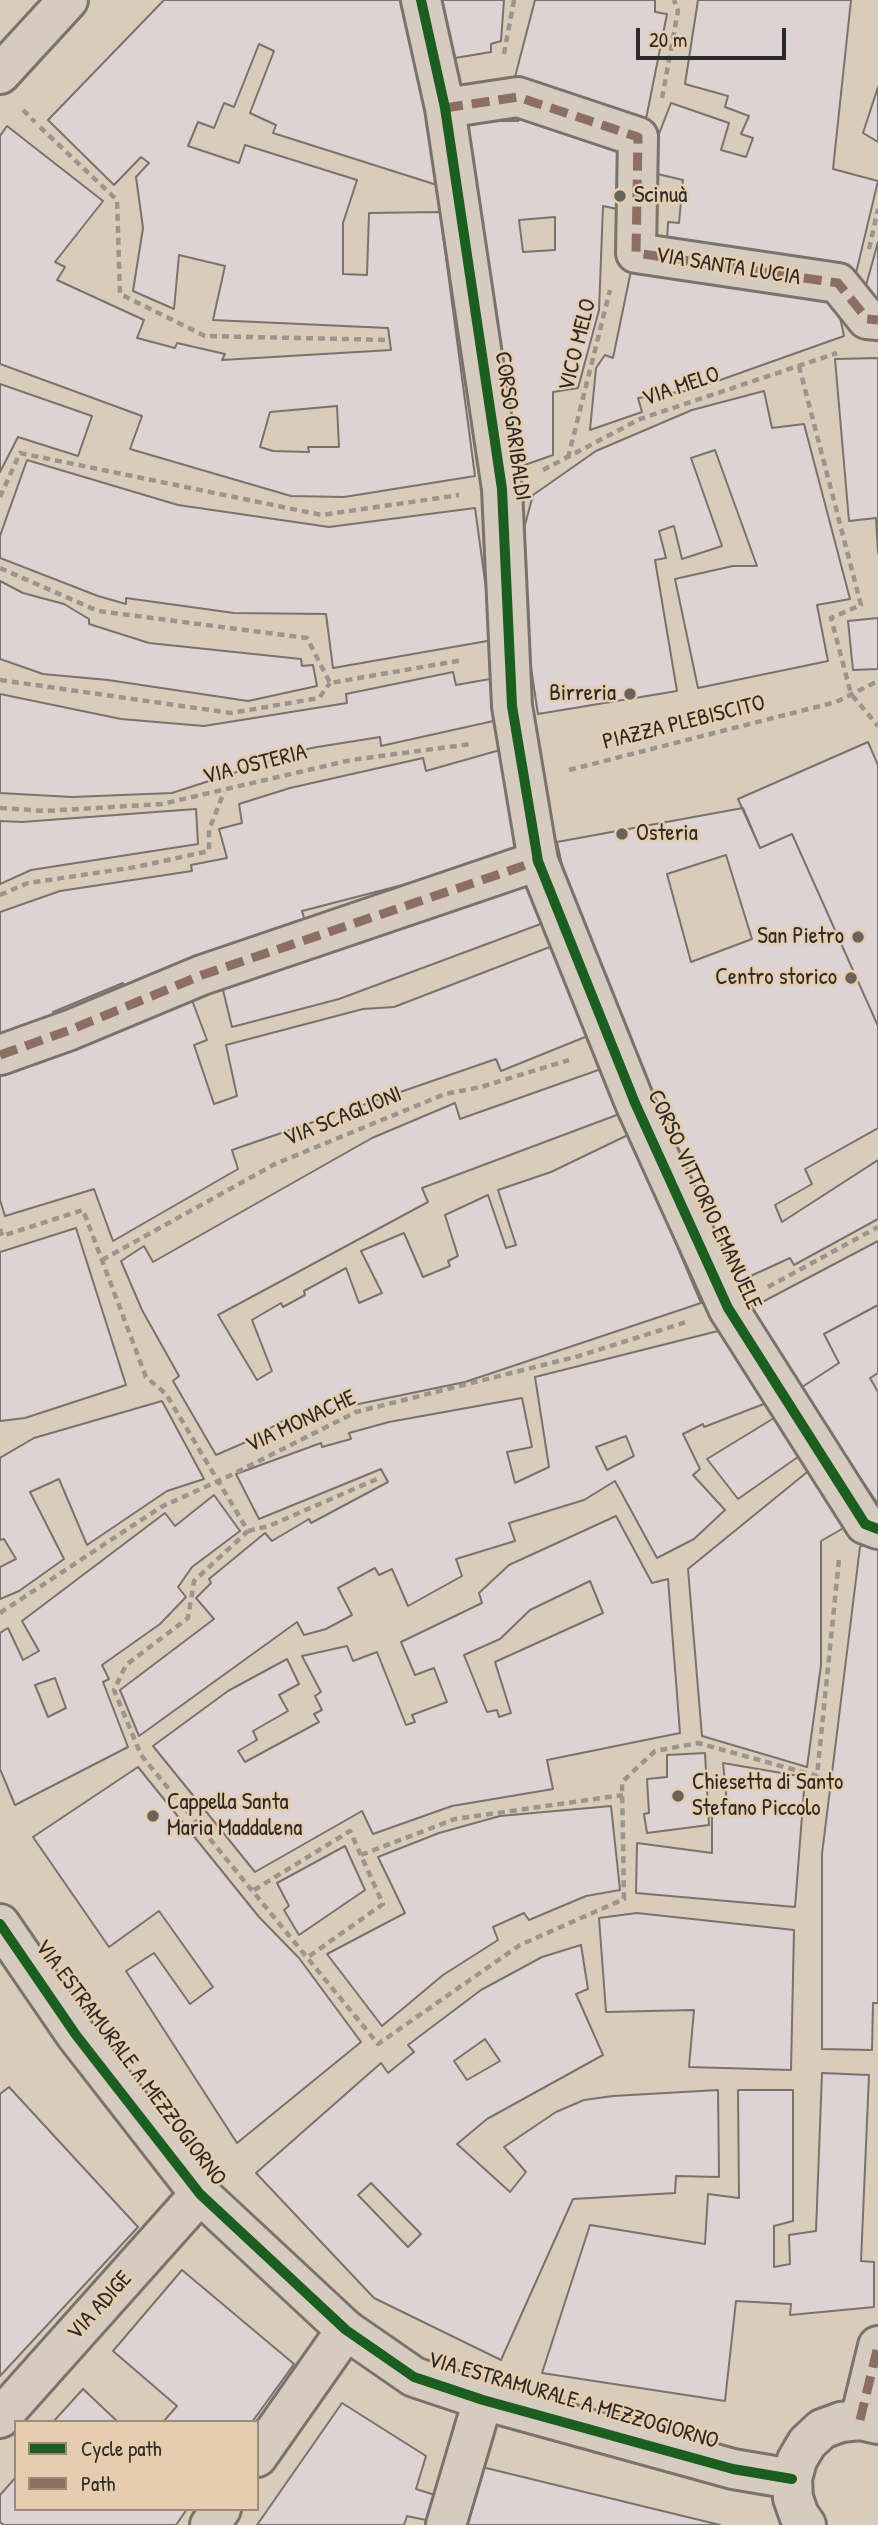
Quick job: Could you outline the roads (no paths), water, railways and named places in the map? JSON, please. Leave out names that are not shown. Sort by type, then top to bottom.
[{"type":"street","points":[[0,74],[68,0]]},
{"type":"street","name":"CORSO GARIBALDI","points":[[421,0],[445,108],[502,489],[512,706],[538,861]]},
{"type":"street","name":"VIA SANTA LUCIA","points":[[445,108],[518,97],[638,137],[636,253],[838,283],[873,319]]},
{"type":"street","points":[[0,1055],[70,1030],[202,975],[538,861]]},
{"type":"street","name":"CORSO VITTORIO EMANUELE","points":[[538,861],[635,1103],[727,1308],[872,1527]]},
{"type":"street","name":"VIA ESTRAMURALE A MEZZOGIORNO","points":[[0,1924],[76,2035],[200,2194],[346,2330],[414,2377],[483,2400],[733,2469],[792,2479]]},
{"type":"street","name":"VIA ADIGE","points":[[0,2417],[200,2194]]},
{"type":"street","points":[[259,2454],[346,2330]]},
{"type":"street","points":[[806,2525],[796,2507],[792,2479],[797,2460],[807,2443],[822,2429],[841,2422],[869,2422],[878,2346]]},
{"type":"street","points":[[446,2525],[483,2400]]},
{"type":"place","name":"Scinuà","points":[[620,196]]},
{"type":"place","name":"Birreria","points":[[630,694]]},
{"type":"place","name":"Osteria","points":[[622,834]]},
{"type":"place","name":"San Pietro","points":[[858,937]]},
{"type":"place","name":"Centro storico","points":[[851,978]]},
{"type":"place","name":"Chiesetta di Santo Stefano Piccolo","points":[[678,1796]]},
{"type":"place","name":"Cappella Santa Maria Maddalena","points":[[153,1816]]}]
